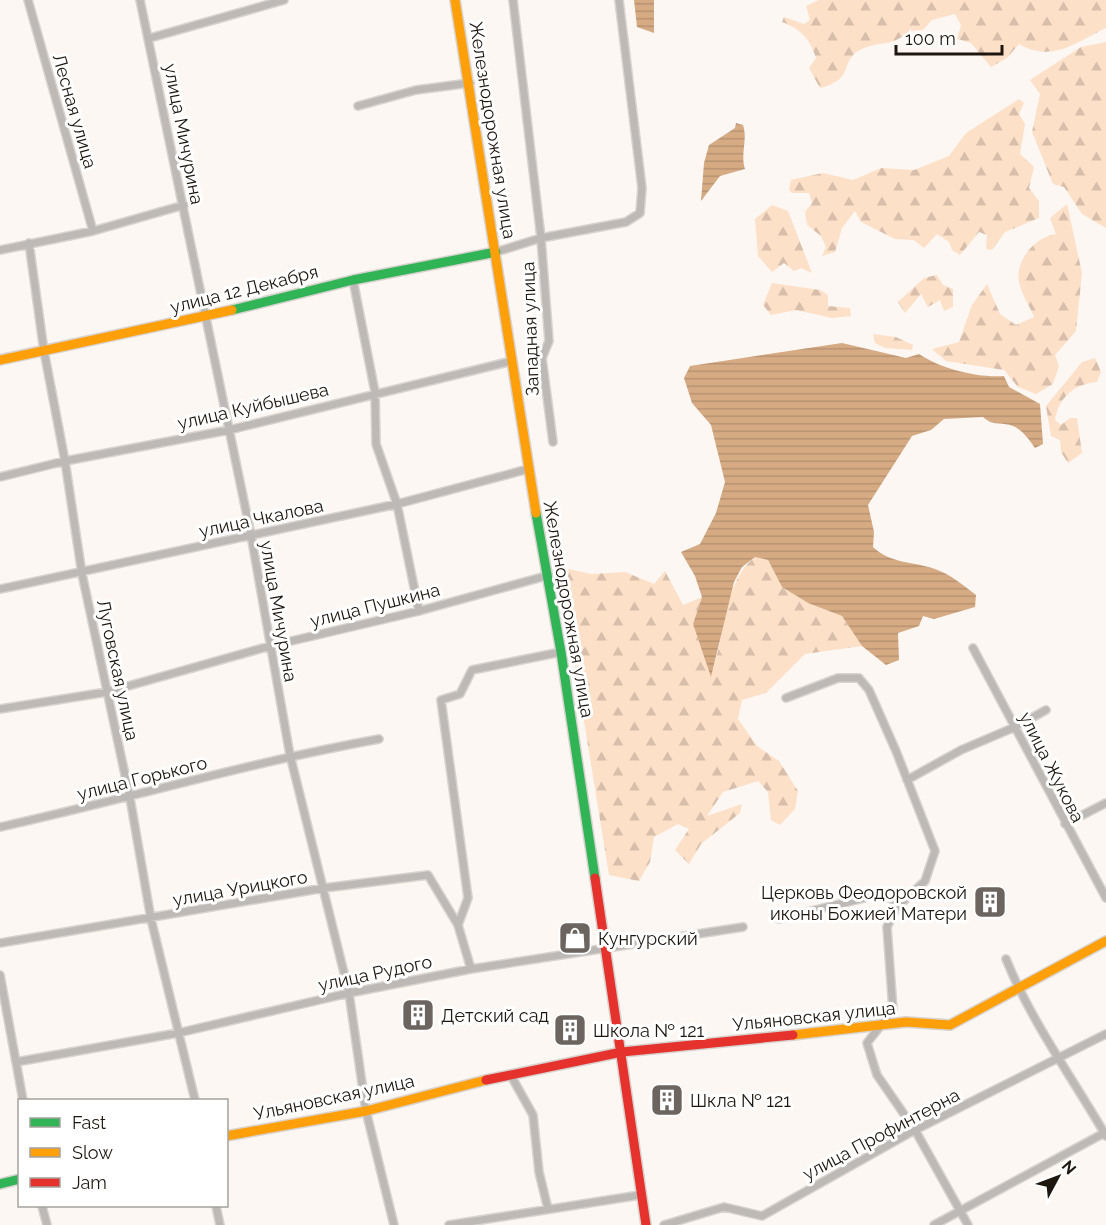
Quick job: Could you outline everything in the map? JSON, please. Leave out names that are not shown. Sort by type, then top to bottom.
[{"type":"street","name":"Лесная улица","points":[[28,0],[93,231]]},
{"type":"street","name":"улица Мичурина","points":[[140,0],[150,38],[251,535],[290,755],[349,993],[366,1111],[394,1225]]},
{"type":"street","points":[[150,38],[284,0]]},
{"type":"street","name":"Железнодорожная улица","points":[[455,0],[470,83],[528,469],[561,652],[646,1225]]},
{"type":"street","name":"Западная улица","points":[[513,0],[541,238],[549,341],[542,358],[552,442]]},
{"type":"street","points":[[496,252],[541,238],[626,222],[640,213],[642,188],[619,0]]},
{"type":"street","points":[[358,106],[416,90],[470,83]]},
{"type":"street","points":[[0,250],[93,231],[184,205]]},
{"type":"street","name":"Луговская улица","points":[[29,243],[44,351],[65,461],[82,574],[130,798],[151,919],[194,1099]]},
{"type":"street","name":"улица 12 Декабря","points":[[0,360],[205,317],[353,280],[496,252]]},
{"type":"street","points":[[353,280],[375,392],[376,444],[397,504],[419,611]]},
{"type":"street","name":"улица Куйбышева","points":[[0,477],[65,461],[229,430],[375,392],[512,361]]},
{"type":"street","name":"улица Чкалова","points":[[0,590],[397,504],[528,469]]},
{"type":"street","name":"улица Пушкина","points":[[0,709],[107,692],[270,646],[419,611],[546,576]]},
{"type":"street","name":"улица Жукова","points":[[973,648],[1065,825],[1106,898]]},
{"type":"street","points":[[471,969],[458,925],[468,898],[441,700],[460,694],[472,670],[561,652]]},
{"type":"street","points":[[786,698],[838,678],[859,678],[869,690],[935,851],[925,881],[899,905],[887,927],[893,1010],[867,1044],[877,1075],[915,1130],[968,1225]]},
{"type":"street","points":[[907,780],[961,750],[1015,727],[1046,710]]},
{"type":"street","name":"улица Горького","points":[[0,827],[130,798],[290,755],[379,738]]},
{"type":"street","points":[[1065,825],[1106,803]]},
{"type":"street","name":"улица Урицкого","points":[[0,943],[324,888],[428,875],[458,925]]},
{"type":"street","points":[[778,919],[880,894],[899,905]]},
{"type":"street","name":"улица Рудого","points":[[16,1062],[178,1033],[349,993],[471,969],[743,927]]},
{"type":"street","name":"Ульяновская улица","points":[[228,1136],[366,1111],[510,1074],[622,1052],[878,1027],[906,1022],[950,1025],[1106,941]]},
{"type":"street","points":[[934,1225],[1105,1134],[1057,1059],[1018,987],[1006,959]]},
{"type":"street","points":[[0,975],[23,1099]]},
{"type":"street","name":"улица Профинтерна","points":[[664,1225],[724,1207],[762,1216],[915,1130],[1106,1034]]},
{"type":"street","points":[[510,1074],[533,1115],[539,1173],[548,1209]]},
{"type":"street","points":[[0,1184],[18,1180]]},
{"type":"street","points":[[448,1225],[640,1194]]},
{"type":"street","points":[[42,1207],[47,1225]]},
{"type":"street","points":[[216,1207],[220,1225]]},
{"type":"green space","points":[[819,0],[1106,0],[1106,28],[1074,45],[1053,51],[1042,52],[1019,44],[1007,58],[991,67],[971,43],[957,39],[961,25],[955,14],[932,20],[923,30],[909,31],[897,40],[862,49],[851,58],[839,80],[820,88],[809,68],[816,58],[811,45],[800,31],[782,22],[784,17],[804,24],[810,20],[806,6]]},
{"type":"green space","points":[[1106,42],[1106,228],[1082,214],[1064,187],[1053,184],[1032,132],[1040,94],[1030,80],[1081,47]]},
{"type":"green space","points":[[1019,99],[1024,103],[1019,114],[1025,124],[1020,154],[1034,167],[1029,188],[1039,201],[1039,218],[1005,232],[992,250],[986,249],[987,235],[979,232],[960,255],[952,250],[949,242],[937,234],[924,248],[914,240],[895,239],[861,222],[855,211],[842,228],[835,252],[822,256],[826,247],[821,236],[807,225],[805,212],[812,203],[809,193],[792,193],[789,190],[791,180],[823,173],[853,180],[881,168],[914,170],[949,156],[966,133]]},
{"type":"green space","points":[[1067,204],[1082,273],[1076,331],[1055,355],[1059,366],[1053,384],[1036,394],[1018,387],[1004,370],[946,361],[932,349],[959,342],[972,305],[987,284],[1000,314],[1016,325],[1034,317],[1020,286],[1020,266],[1023,258],[1034,245],[1056,234],[1050,218]]},
{"type":"green space","points":[[772,205],[788,211],[812,273],[801,268],[794,271],[784,263],[772,272],[758,256],[755,219]]},
{"type":"green space","points":[[937,275],[943,285],[953,289],[953,307],[944,311],[940,300],[928,307],[921,294],[905,313],[898,302],[924,278]]},
{"type":"green space","points":[[772,283],[820,290],[828,295],[828,306],[850,308],[851,316],[832,318],[796,310],[771,315],[763,305]]},
{"type":"green space","points":[[873,334],[896,337],[913,345],[912,350],[885,348],[875,343]]},
{"type":"green space","points":[[1095,358],[1101,372],[1097,382],[1081,386],[1069,393],[1057,412],[1055,420],[1061,425],[1070,418],[1077,418],[1082,453],[1068,463],[1061,452],[1060,440],[1051,436],[1046,406],[1082,362]]},
{"type":"green space","points":[[755,557],[768,560],[782,587],[808,603],[842,616],[862,646],[805,654],[766,693],[742,700],[738,719],[757,746],[779,761],[798,791],[795,809],[780,825],[771,820],[768,792],[758,781],[723,792],[707,816],[742,804],[740,813],[701,844],[689,864],[675,850],[689,829],[678,824],[654,837],[650,862],[639,881],[609,875],[559,567],[592,574],[625,572],[654,584],[665,571],[683,605],[702,597],[693,624],[711,676],[731,595],[744,567]]},
{"type":"shaded area","points":[[634,0],[654,0],[654,33],[637,27]]},
{"type":"shaded area","points":[[736,123],[743,125],[745,169],[720,176],[701,201],[704,163],[709,145],[735,128]]},
{"type":"shaded area","points":[[842,343],[906,358],[919,354],[938,364],[960,371],[983,376],[1004,376],[1009,387],[1040,404],[1043,444],[1035,448],[1018,428],[993,423],[983,417],[944,419],[931,430],[912,436],[868,505],[874,532],[873,547],[894,559],[941,571],[976,595],[975,607],[934,619],[923,616],[919,626],[898,633],[899,660],[886,665],[862,646],[842,616],[808,603],[782,587],[768,560],[755,557],[742,567],[734,582],[711,677],[693,624],[702,597],[695,576],[681,552],[700,544],[716,513],[725,482],[711,425],[692,403],[684,378],[690,366]]},
{"type":"traffic: fast","points":[[232,310],[353,280],[496,252]]},
{"type":"traffic: fast","points":[[536,513],[561,652],[595,878]]},
{"type":"traffic: fast","points":[[0,1184],[18,1180]]},
{"type":"traffic: slow","points":[[455,0],[536,513]]},
{"type":"traffic: slow","points":[[0,360],[232,310]]},
{"type":"traffic: slow","points":[[793,1035],[906,1022],[950,1025],[1106,941]]},
{"type":"traffic: slow","points":[[228,1136],[366,1111],[486,1080]]},
{"type":"traffic: jam","points":[[595,878],[646,1225]]},
{"type":"traffic: jam","points":[[486,1080],[622,1052],[793,1035]]},
{"type":"place","name":"Церковь Феодоровской иконы Божией Матери","points":[[990,902]]},
{"type":"place","name":"Кунгурский","points":[[575,938]]},
{"type":"place","name":"Детский сад","points":[[418,1015]]},
{"type":"place","name":"Школа № 121","points":[[570,1030]]},
{"type":"place","name":"Шкла № 121","points":[[667,1100]]}]
